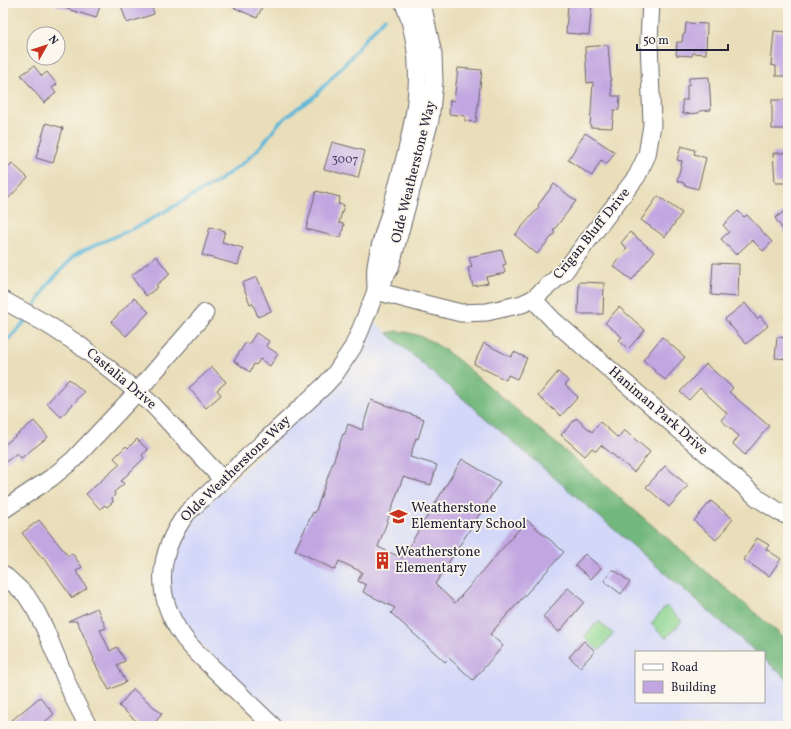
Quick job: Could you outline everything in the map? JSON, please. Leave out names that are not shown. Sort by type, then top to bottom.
[{"type":"street","name":"Olde Weatherstone Way","points":[[376,290],[376,266],[413,126],[418,87],[414,37],[404,3]]},
{"type":"street","name":"Olde Weatherstone Way","points":[[273,726],[187,642],[182,635],[169,612],[165,598],[162,574],[164,559],[167,546],[173,532],[186,513],[325,385],[335,374],[358,337],[376,290],[390,268],[430,120],[434,82],[433,54],[422,3]]},
{"type":"street","name":"Crigan Bluff Drive","points":[[376,290],[461,313],[487,312],[522,304],[533,298],[555,281],[572,263],[637,176],[647,155],[652,125],[648,40],[651,3]]},
{"type":"street","name":"Haniman Park Drive","points":[[533,298],[554,321],[759,499],[788,516]]},
{"type":"street","name":"Castalia Drive","points":[[3,300],[78,344],[153,405],[222,479]]},
{"type":"street","points":[[3,510],[51,478],[68,465],[90,444],[205,313]]},
{"type":"street","points":[[3,574],[26,595],[36,611],[73,697],[88,726]]},
{"type":"shaded area","name":"Weatherstone Elementary School","points":[[374,321],[755,651],[635,651],[635,703],[765,703],[765,660],[788,680],[788,726],[283,726],[245,690],[191,634],[178,618],[171,597],[169,572],[176,541],[203,509],[330,389]]},
{"type":"green space","points":[[398,331],[423,337],[430,340],[457,359],[788,641],[788,680],[765,660],[765,651],[755,651],[387,333]]},
{"type":"green space","points":[[666,606],[682,621],[666,638],[651,624]]},
{"type":"green space","points":[[599,621],[613,634],[599,651],[584,637]]},
{"type":"building","points":[[56,3],[101,3],[96,18],[55,5]]},
{"type":"building","points":[[120,3],[151,3],[154,14],[127,23]]},
{"type":"building","points":[[224,3],[264,3],[257,18]]},
{"type":"building","points":[[568,3],[592,3],[589,35],[566,33]]},
{"type":"building","points":[[686,23],[707,24],[706,54],[693,53],[692,56],[676,55],[677,42],[682,42],[683,34],[685,34]]},
{"type":"building","points":[[774,31],[788,32],[788,76],[776,76],[776,66],[771,65]]},
{"type":"building","points":[[608,45],[612,96],[620,96],[619,110],[614,110],[612,128],[590,127],[593,82],[587,83],[585,47]]},
{"type":"building","points":[[34,66],[42,76],[47,72],[57,84],[52,88],[56,93],[44,103],[21,75]]},
{"type":"building","points":[[458,68],[482,70],[476,122],[465,121],[465,116],[449,114],[450,100],[454,101]]},
{"type":"building","points":[[709,77],[711,110],[699,111],[699,113],[683,114],[682,100],[687,100],[687,85],[689,85],[689,78]]},
{"type":"building","points":[[772,100],[788,100],[788,129],[772,129]]},
{"type":"building","points":[[46,123],[63,128],[53,163],[36,158]]},
{"type":"building","points":[[585,133],[615,152],[607,164],[601,160],[592,176],[568,160]]},
{"type":"building","points":[[332,142],[365,151],[358,178],[324,169]]},
{"type":"building","points":[[681,146],[695,150],[694,154],[706,158],[698,189],[684,185],[684,183],[677,181],[682,161],[677,160]]},
{"type":"building","points":[[773,153],[788,153],[788,183],[775,183]]},
{"type":"building","points":[[12,163],[28,178],[3,204],[3,172]]},
{"type":"building","points":[[554,184],[576,201],[553,231],[555,233],[537,254],[515,235],[539,207],[538,205]]},
{"type":"building","points":[[316,191],[340,197],[338,204],[344,205],[339,223],[344,224],[341,238],[306,229]]},
{"type":"building","points":[[658,196],[682,213],[665,237],[641,220]]},
{"type":"building","points":[[788,209],[788,237],[775,218]]},
{"type":"building","points":[[738,211],[744,217],[747,215],[772,242],[763,251],[752,240],[736,255],[721,239],[729,232],[723,225]]},
{"type":"building","points":[[210,227],[225,231],[222,242],[243,248],[238,265],[202,255]]},
{"type":"building","points":[[630,232],[654,252],[632,280],[613,266],[627,248],[621,243]]},
{"type":"building","points":[[502,250],[506,264],[503,265],[505,273],[486,277],[488,283],[473,286],[468,268],[472,267],[469,257]]},
{"type":"building","points":[[156,256],[170,274],[156,285],[158,287],[146,296],[131,276]]},
{"type":"building","points":[[713,263],[739,264],[738,297],[711,295]]},
{"type":"building","points":[[257,277],[271,311],[258,317],[253,304],[250,304],[242,283]]},
{"type":"building","points":[[579,282],[604,283],[603,314],[578,314]]},
{"type":"building","points":[[134,298],[149,312],[126,336],[111,322]]},
{"type":"building","points":[[745,303],[757,319],[760,316],[768,326],[746,344],[725,319]]},
{"type":"building","points":[[619,307],[645,330],[628,349],[619,340],[622,337],[605,323]]},
{"type":"building","points":[[256,333],[269,341],[266,346],[278,354],[270,366],[260,359],[256,365],[254,364],[250,372],[234,361],[246,342],[249,344]]},
{"type":"building","points":[[662,337],[685,357],[665,380],[643,360]]},
{"type":"building","points":[[777,337],[788,338],[788,359],[775,358]]},
{"type":"building","points":[[484,343],[511,357],[514,352],[527,358],[517,379],[508,375],[506,380],[474,364]]},
{"type":"building","points":[[706,364],[733,388],[729,392],[769,426],[745,455],[733,444],[739,436],[721,420],[727,413],[700,388],[689,400],[680,392]]},
{"type":"building","points":[[212,367],[226,382],[217,390],[221,395],[206,408],[189,388]]},
{"type":"building","points":[[558,372],[569,381],[565,385],[578,397],[561,416],[538,396]]},
{"type":"building","points":[[69,379],[84,392],[61,417],[47,403]]},
{"type":"building","name":"Weatherstone Elementary","points":[[371,400],[424,419],[418,439],[416,438],[410,457],[437,465],[431,485],[403,477],[378,547],[402,558],[462,459],[500,482],[435,584],[455,603],[527,520],[564,552],[490,634],[503,646],[473,680],[449,658],[445,662],[391,613],[395,608],[363,592],[366,585],[358,581],[362,572],[339,561],[335,570],[295,550],[313,512],[315,513],[343,434],[345,434],[348,424],[362,430]]},
{"type":"building","points":[[576,418],[592,432],[600,422],[618,438],[624,430],[650,452],[634,472],[601,445],[596,451],[592,448],[585,456],[561,435]]},
{"type":"building","points":[[34,421],[48,437],[21,458],[17,453],[3,464],[3,446]]},
{"type":"building","points":[[137,439],[148,450],[142,455],[144,458],[121,481],[124,484],[114,492],[115,495],[112,498],[113,502],[107,507],[105,505],[100,509],[86,494],[120,464],[114,458],[126,446],[128,448]]},
{"type":"building","points":[[665,466],[688,486],[669,507],[646,487]]},
{"type":"building","points":[[711,501],[733,519],[716,540],[694,521]]},
{"type":"building","points":[[39,520],[68,556],[72,553],[82,567],[76,571],[87,588],[72,598],[44,558],[43,559],[22,533]]},
{"type":"building","points":[[757,538],[769,545],[766,549],[781,559],[769,576],[744,560]]},
{"type":"building","points":[[585,554],[601,568],[591,579],[575,565]]},
{"type":"building","points":[[613,569],[630,582],[621,594],[604,581]]},
{"type":"building","points":[[568,588],[584,602],[559,632],[543,617]]},
{"type":"building","points":[[97,608],[106,628],[100,630],[110,651],[117,647],[125,661],[117,665],[126,682],[109,690],[93,660],[94,659],[77,621],[68,621]]},
{"type":"building","points":[[584,641],[595,651],[580,667],[569,657]]},
{"type":"building","points":[[133,689],[162,714],[152,726],[142,726],[119,706]]},
{"type":"building","points":[[40,697],[54,714],[40,726],[18,726],[12,720]]},
{"type":"waterway","points":[[32,311],[48,284],[74,256],[84,250],[139,226],[217,182],[246,161],[262,145],[279,123],[296,109],[313,98],[385,18]]},
{"type":"waterway","points":[[3,342],[11,337],[28,318]]},
{"type":"place","name":"Weatherstone Elementary School","points":[[398,516]]},
{"type":"place","name":"Weatherstone Elementary","points":[[382,560]]}]
